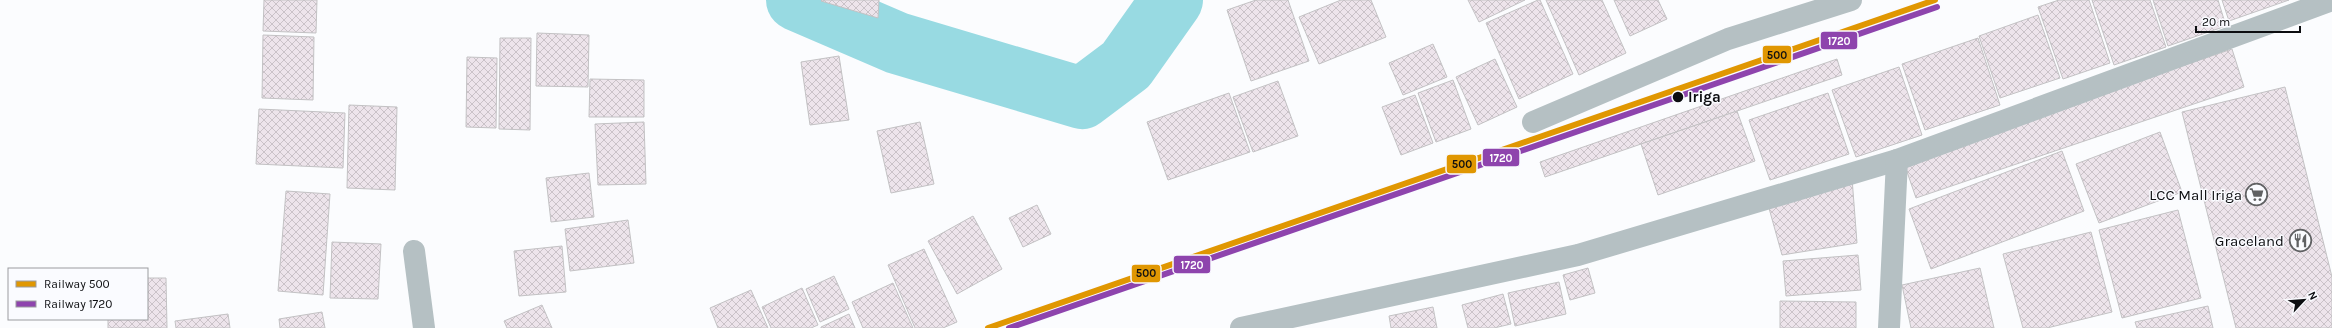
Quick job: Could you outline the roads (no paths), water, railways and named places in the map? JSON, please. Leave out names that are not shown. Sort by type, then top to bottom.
[{"type":"street","points":[[1533,122],[1728,40],[1851,0]]},
{"type":"street","points":[[1241,328],[1578,255],[1897,160],[2332,0]]},
{"type":"street","points":[[1889,328],[1897,160]]},
{"type":"street","points":[[414,251],[424,328]]},
{"type":"waterway","points":[[797,0],[897,43],[1082,98],[1126,65],[1172,0]]},
{"type":"rail line","name":"500","points":[[988,328],[1935,0]]},
{"type":"rail line","name":"1720","points":[[1009,328],[1937,7]]},
{"type":"place","name":"Iriga","points":[[1678,97]]},
{"type":"place","name":"LCC Mall Iriga","points":[[2257,195]]},
{"type":"place","name":"Graceland","points":[[2300,241]]}]
